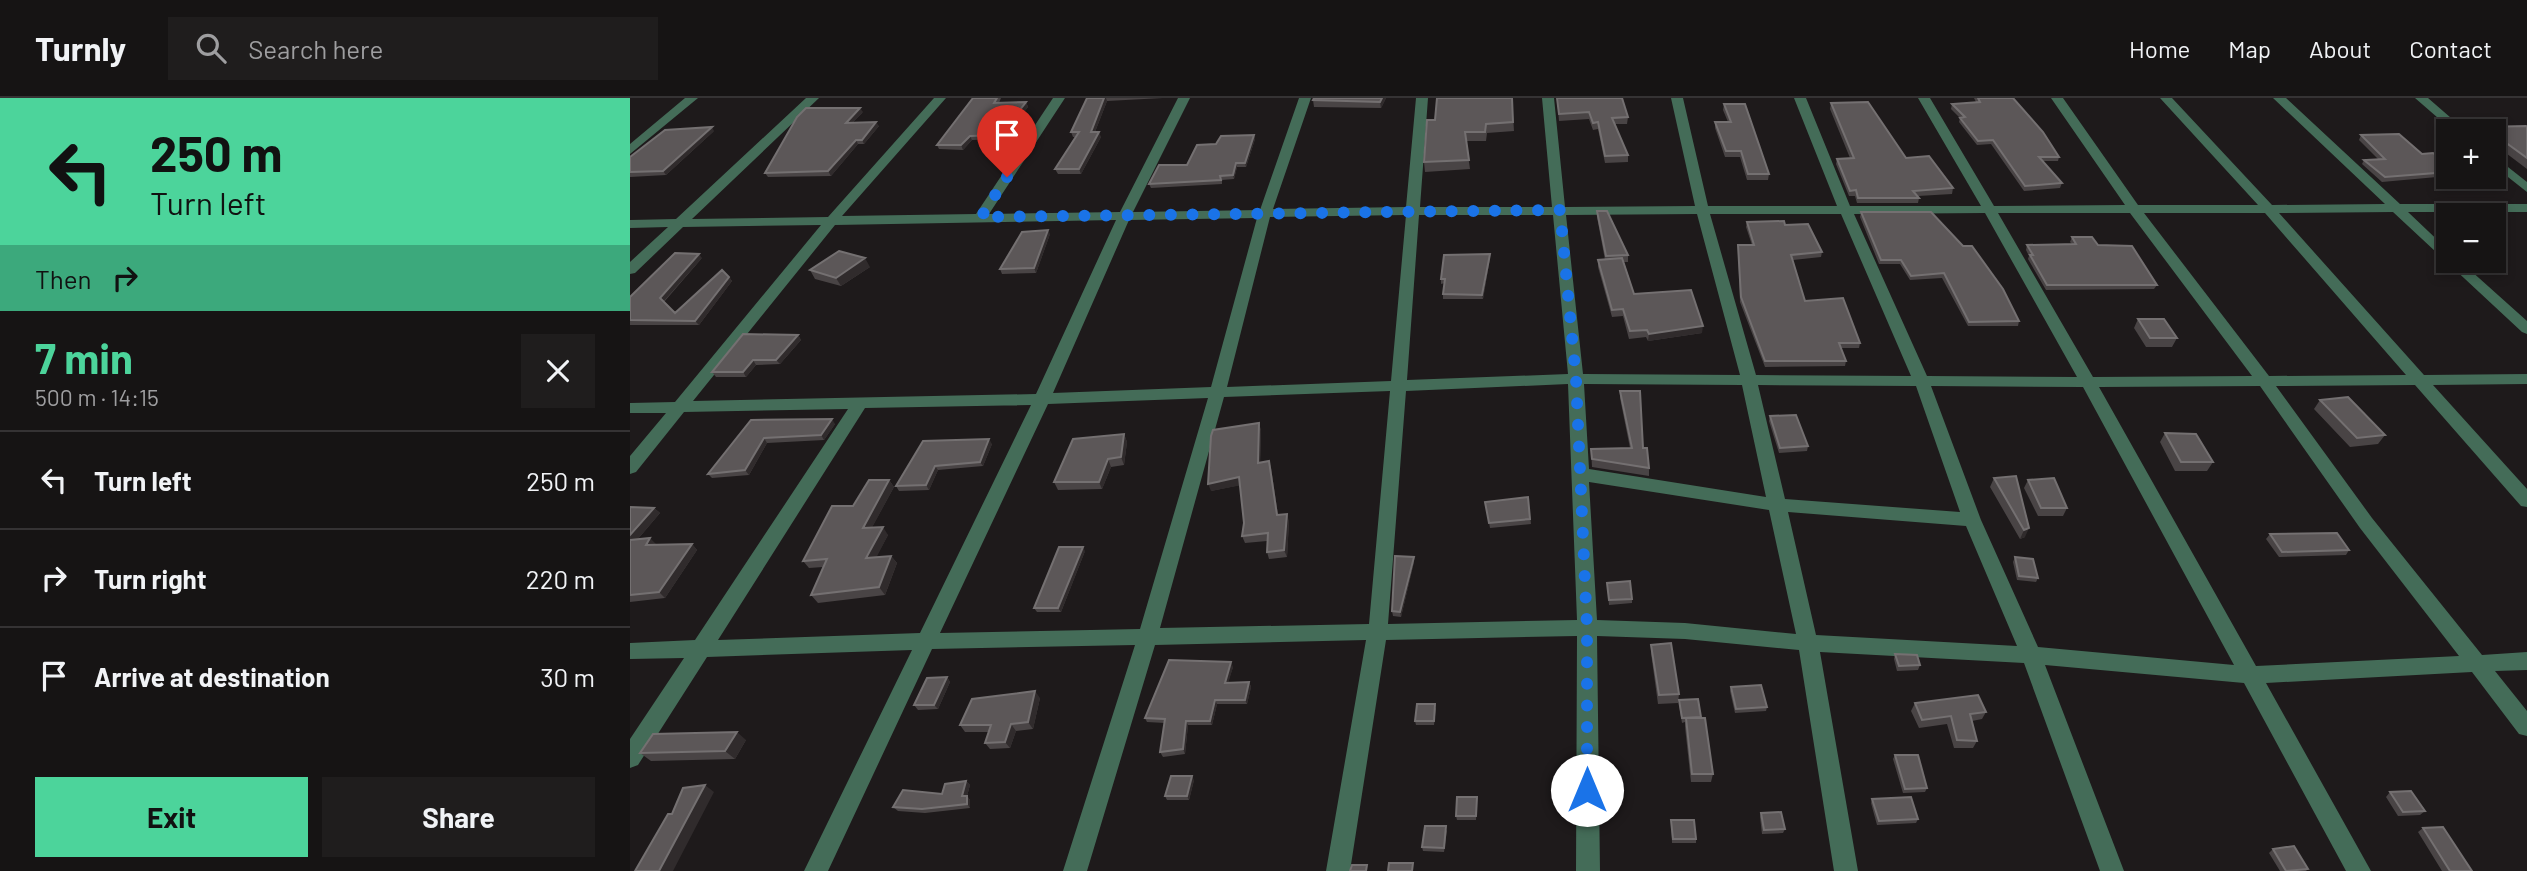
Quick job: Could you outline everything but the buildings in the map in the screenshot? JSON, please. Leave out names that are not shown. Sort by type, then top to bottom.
[{"type":"street","points":[[630,150],[692,98]]},
{"type":"street","points":[[630,270],[813,98]]},
{"type":"street","points":[[630,468],[832,220],[940,98]]},
{"type":"street","points":[[981,217],[1059,98]]},
{"type":"street","points":[[816,871],[929,640],[1125,214],[1184,98]]},
{"type":"street","points":[[1075,871],[1148,636],[1218,393],[1265,213],[1305,98]]},
{"type":"street","points":[[1338,871],[1378,631],[1422,98]]},
{"type":"street","points":[[1548,98],[1576,379],[1587,628],[1588,871]]},
{"type":"street","points":[[1677,98],[1702,210],[1749,379],[1808,643],[1846,871]]},
{"type":"street","points":[[1800,98],[1845,209],[1922,382],[1972,520],[2031,655],[2112,871]]},
{"type":"street","points":[[1924,98],[1990,208],[2088,382],[2359,871]]},
{"type":"street","points":[[2057,98],[2133,208],[2264,380],[2366,523],[2527,727]]},
{"type":"street","points":[[2166,98],[2268,208],[2527,501]]},
{"type":"street","points":[[2279,98],[2436,246]]},
{"type":"street","points":[[2421,98],[2446,119]]},
{"type":"street","points":[[2506,170],[2527,188]]},
{"type":"street","points":[[630,223],[1412,211],[2527,208]]},
{"type":"street","points":[[2465,273],[2527,329]]},
{"type":"street","points":[[630,408],[859,405],[1576,379],[2088,382],[2527,379]]},
{"type":"street","points":[[630,758],[859,405]]},
{"type":"street","points":[[1580,474],[1777,505],[1972,520]]},
{"type":"street","points":[[630,651],[929,640],[1587,628],[1685,631],[1808,643],[2031,655],[2248,675],[2479,665],[2527,660]]},
{"type":"route","points":[[1007,177],[981,217],[1560,210],[1576,379],[1587,628],[1587,790]]}]
